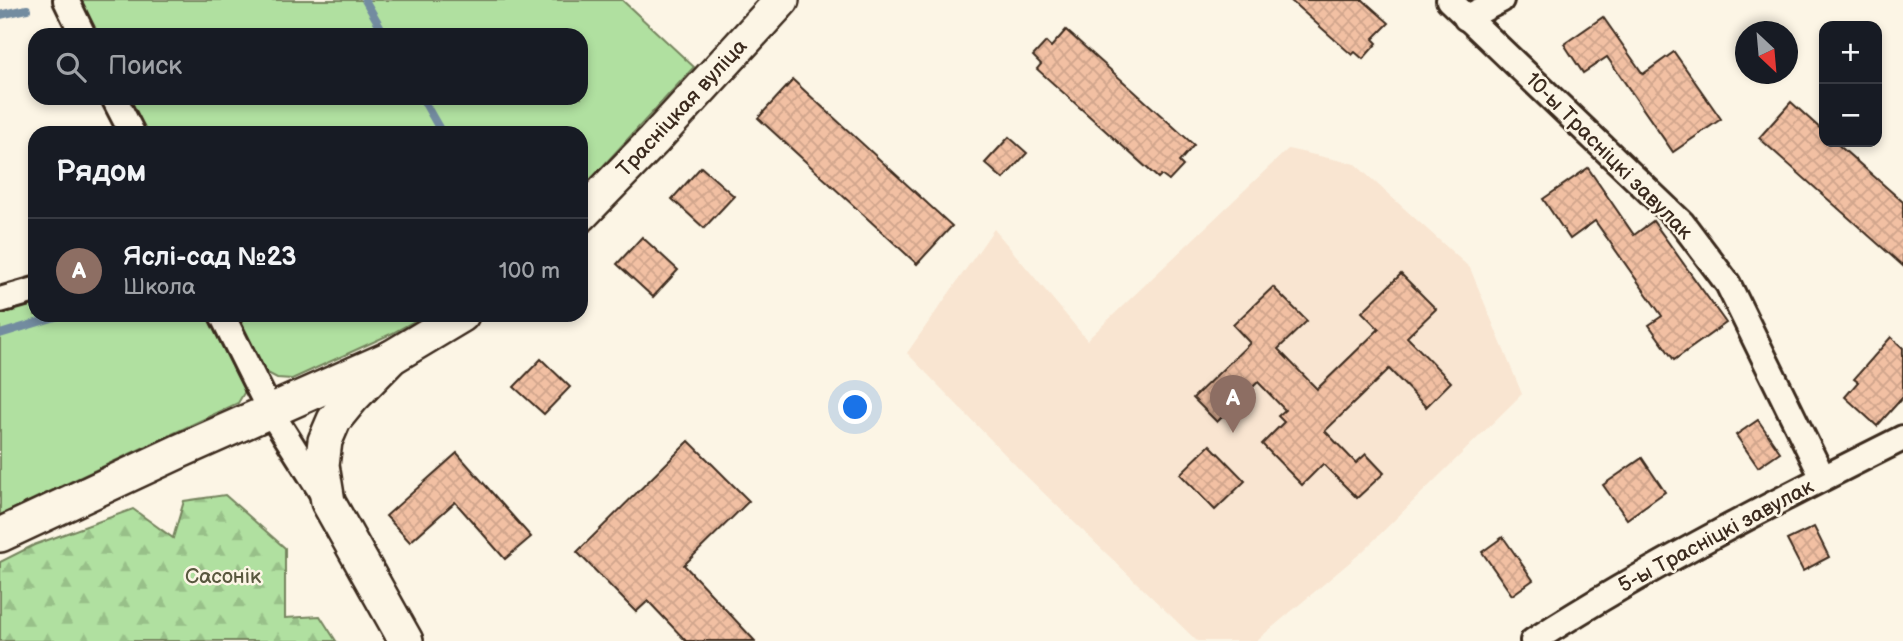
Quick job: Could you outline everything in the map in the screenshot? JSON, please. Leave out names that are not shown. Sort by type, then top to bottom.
[{"type":"street","points":[[66,0],[80,28]]},
{"type":"street","name":"Трасніцкая вуліца","points":[[588,208],[782,0]]},
{"type":"street","name":"10-ы Трасніцкі завулак","points":[[1449,0],[1682,223],[1728,284],[1823,478]]},
{"type":"street","points":[[1466,18],[1500,0]]},
{"type":"street","points":[[118,105],[128,126]]},
{"type":"street","points":[[0,300],[28,292]]},
{"type":"street","points":[[226,322],[271,411],[328,502],[406,641]]},
{"type":"street","points":[[0,535],[392,357],[450,322]]},
{"type":"street","points":[[328,502],[322,465],[329,430],[352,398],[392,357]]},
{"type":"street","name":"5-ы Трасніцкі завулак","points":[[1533,641],[1595,601],[1903,438]]},
{"type":"shaded area","points":[[1288,149],[1355,164],[1470,268],[1522,394],[1363,551],[1256,641],[1197,641],[1022,472],[907,353],[994,229],[1087,340]]},
{"type":"green space","points":[[80,0],[622,0],[694,67],[588,182],[588,126],[143,126],[133,105],[588,105],[588,28],[94,28]]},
{"type":"green space","points":[[28,300],[28,322],[215,322],[244,379],[244,393],[238,403],[0,515],[0,309]]},
{"type":"green space","points":[[239,322],[413,322],[292,379],[277,378],[262,370]]},
{"type":"green space","name":"Сасонік","points":[[225,495],[285,548],[285,618],[320,616],[336,641],[0,641],[0,562],[34,545],[133,509],[173,538],[184,501]]},
{"type":"building","points":[[1290,0],[1363,0],[1389,23],[1373,39],[1377,43],[1363,59],[1355,52],[1352,55]]},
{"type":"building","points":[[1603,17],[1643,74],[1674,52],[1721,119],[1673,152],[1607,57],[1583,73],[1564,44]]},
{"type":"building","points":[[1066,30],[1194,145],[1179,162],[1183,166],[1169,181],[1161,175],[1158,178],[1037,69],[1041,64],[1033,56],[1046,42],[1051,47]]},
{"type":"building","points":[[793,80],[952,226],[917,264],[758,118]]},
{"type":"building","points":[[1791,102],[1819,127],[1819,147],[1841,147],[1903,202],[1903,266],[1759,138]]},
{"type":"building","points":[[1009,137],[1027,153],[1003,179],[985,163]]},
{"type":"building","points":[[701,167],[734,196],[704,228],[672,199]]},
{"type":"building","points":[[1588,168],[1634,235],[1653,221],[1726,323],[1674,360],[1649,325],[1662,316],[1595,221],[1570,239],[1543,199]]},
{"type":"building","points":[[642,237],[678,270],[653,297],[617,264]]},
{"type":"building","points":[[1401,274],[1436,309],[1407,337],[1451,382],[1426,407],[1389,369],[1325,431],[1356,463],[1366,454],[1384,473],[1357,498],[1323,464],[1302,485],[1262,444],[1284,422],[1278,416],[1285,410],[1258,382],[1217,422],[1193,398],[1250,343],[1233,325],[1273,287],[1307,321],[1278,349],[1317,389],[1379,329],[1362,312]]},
{"type":"building","points":[[1891,337],[1903,348],[1903,397],[1877,426],[1845,397],[1858,382],[1854,379]]},
{"type":"building","points":[[541,359],[570,387],[544,414],[514,387]]},
{"type":"building","points":[[1758,420],[1780,452],[1758,467],[1736,435]]},
{"type":"building","points":[[689,441],[749,501],[684,565],[755,641],[686,641],[648,601],[636,612],[577,552]]},
{"type":"building","points":[[1210,445],[1245,481],[1215,510],[1180,474]]},
{"type":"building","points":[[457,453],[531,537],[505,559],[455,502],[410,542],[386,516]]},
{"type":"building","points":[[1642,458],[1665,492],[1627,519],[1603,485]]},
{"type":"building","points":[[1814,527],[1829,557],[1803,571],[1787,540]]},
{"type":"building","points":[[1503,537],[1533,580],[1512,595],[1482,552]]},
{"type":"waterway","points":[[365,0],[381,28]]},
{"type":"waterway","points":[[0,15],[27,9]]},
{"type":"waterway","points":[[426,105],[438,126]]},
{"type":"waterway","points":[[0,334],[39,322]]},
{"type":"place","name":"Яслі-сад №23","points":[[1233,433]]}]
